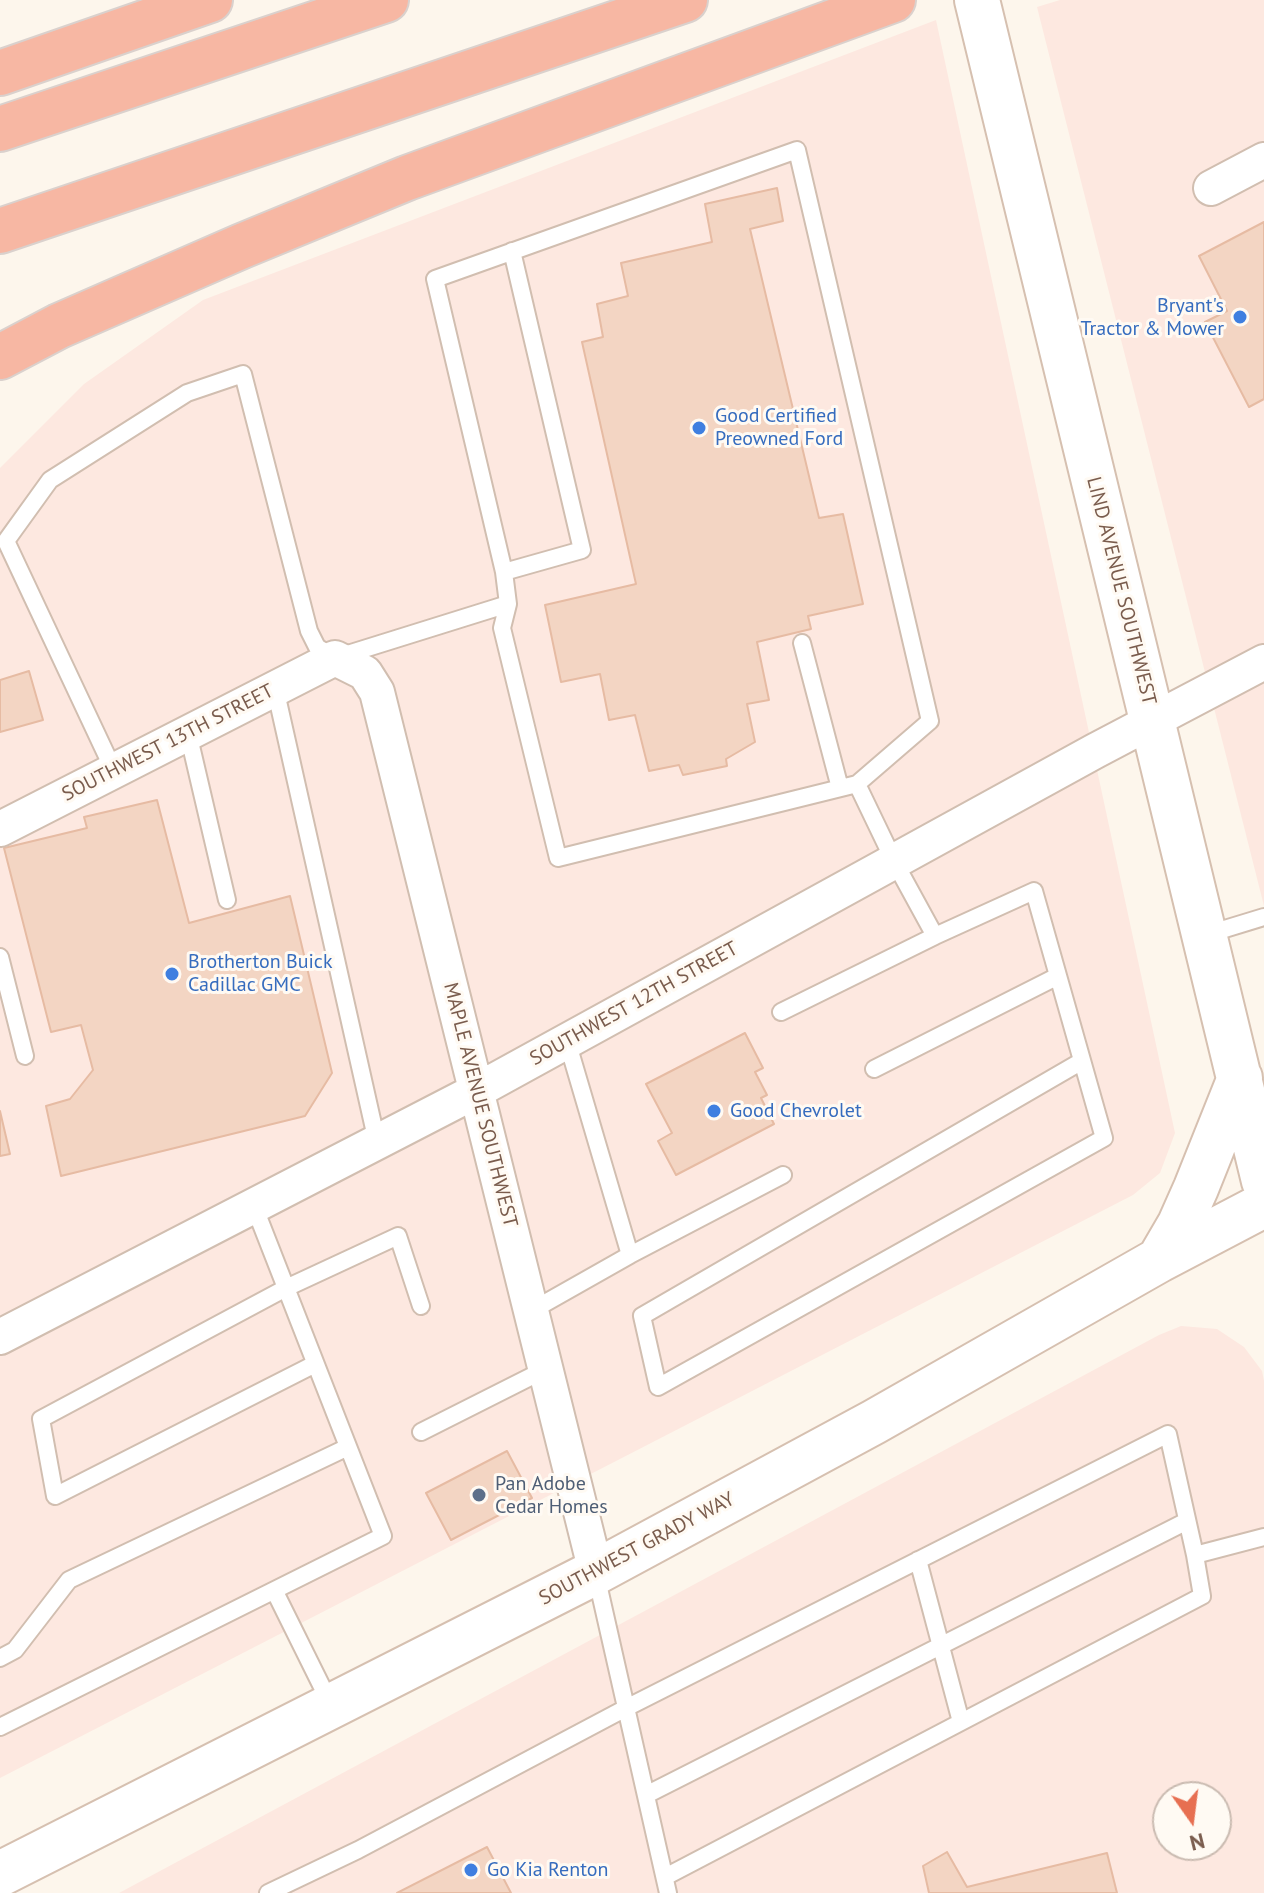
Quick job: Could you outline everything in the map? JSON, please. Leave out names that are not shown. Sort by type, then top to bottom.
[{"type":"highway","points":[[0,73],[210,0]]},
{"type":"highway","points":[[0,129],[386,0]]},
{"type":"highway","points":[[0,231],[685,0]]},
{"type":"highway","points":[[0,357],[73,320],[407,178],[893,0]]},
{"type":"main road","name":"LIND AVENUE SOUTHWEST","points":[[982,20],[1264,1181]]},
{"type":"main road","points":[[1159,1260],[1180,1224],[1240,1078]]},
{"type":"main road","name":"SOUTHWEST GRADY WAY","points":[[0,1874],[596,1572],[1264,1205]]},
{"type":"street","points":[[1211,188],[1264,160]]},
{"type":"street","name":"SOUTHWEST 13TH STREET","points":[[0,829],[335,658]]},
{"type":"street","name":"MAPLE AVENUE SOUTHWEST","points":[[335,658],[365,673],[377,692],[596,1572]]},
{"type":"street","name":"SOUTHWEST 12TH STREET","points":[[0,1337],[476,1091],[1152,720],[1264,662]]},
{"type":"lane","points":[[797,150],[930,721],[857,784],[558,858],[502,628],[508,604],[504,572],[435,279],[797,150]]},
{"type":"lane","points":[[504,572],[582,550],[512,251]]},
{"type":"lane","points":[[114,771],[6,541],[50,480],[187,393],[243,374],[309,631],[317,647],[335,658],[508,604]]},
{"type":"lane","points":[[802,643],[840,788]]},
{"type":"lane","points":[[275,688],[377,1142]]},
{"type":"lane","points":[[188,733],[227,900]]},
{"type":"lane","points":[[857,784],[935,936]]},
{"type":"lane","points":[[781,1012],[1034,891],[1104,1138],[658,1387],[642,1316],[1082,1061]]},
{"type":"lane","points":[[1205,935],[1264,917]]},
{"type":"lane","points":[[0,957],[25,1056]]},
{"type":"lane","points":[[874,1069],[1058,976]]},
{"type":"lane","points":[[567,1041],[630,1255]]},
{"type":"lane","points":[[531,1311],[783,1175]]},
{"type":"lane","points":[[0,1727],[383,1536],[254,1206]]},
{"type":"lane","points":[[315,1364],[55,1496],[41,1419],[286,1288],[398,1236],[421,1306]]},
{"type":"lane","points":[[421,1432],[546,1369]]},
{"type":"lane","points":[[268,1893],[358,1850],[626,1708],[1168,1434],[1202,1596],[961,1722],[666,1885],[626,1708],[596,1572]]},
{"type":"lane","points":[[0,1658],[15,1650],[69,1580],[348,1447]]},
{"type":"lane","points":[[646,1795],[1187,1521]]},
{"type":"lane","points":[[1195,1555],[1264,1537]]},
{"type":"lane","points":[[918,1560],[961,1722]]},
{"type":"lane","points":[[275,1592],[331,1706]]},
{"type":"shaded area","points":[[1060,0],[1264,0],[1264,906],[1037,7]]},
{"type":"shaded area","points":[[936,20],[1175,1133],[1160,1173],[1133,1195],[0,1778],[0,468],[84,384],[203,300]]},
{"type":"shaded area","points":[[1181,1326],[1217,1329],[1244,1347],[1262,1371],[1264,1893],[119,1893],[1159,1335]]},
{"type":"building","name":"Good Certified Preowned Ford","points":[[777,188],[783,221],[750,229],[819,518],[843,514],[863,604],[808,616],[811,629],[757,642],[769,700],[747,704],[755,742],[726,759],[727,766],[683,775],[679,765],[649,771],[635,715],[609,720],[600,674],[561,682],[545,605],[636,584],[582,342],[603,337],[597,304],[628,296],[621,263],[712,242],[705,204]]},
{"type":"building","name":"Bryant's Tractor & Mower","points":[[1264,222],[1264,399],[1249,407],[1205,322],[1227,311],[1199,256]]},
{"type":"building","points":[[29,671],[43,720],[0,732],[0,680]]},
{"type":"building","name":"Brotherton Buick Cadillac GMC","points":[[157,800],[189,923],[290,896],[332,1073],[305,1116],[61,1176],[46,1106],[70,1099],[93,1070],[81,1025],[51,1032],[4,848],[87,828],[84,817]]},
{"type":"building","name":"Good Chevrolet","points":[[745,1033],[763,1068],[755,1072],[767,1095],[761,1098],[774,1124],[676,1175],[658,1141],[672,1133],[646,1084]]},
{"type":"building","points":[[0,1111],[10,1154],[0,1156]]},
{"type":"building","name":"Pan Adobe Cedar Homes","points":[[507,1451],[532,1498],[451,1540],[426,1493]]},
{"type":"building","name":"Go Kia Renton","points":[[487,1847],[511,1893],[397,1893]]},
{"type":"building","points":[[947,1852],[967,1887],[1107,1853],[1117,1893],[929,1893],[923,1866]]},
{"type":"place","name":"Bryant's Tractor & Mower","points":[[1240,317]]},
{"type":"place","name":"Good Certified Preowned Ford","points":[[699,428]]},
{"type":"place","name":"Brotherton Buick Cadillac GMC","points":[[172,974]]},
{"type":"place","name":"Good Chevrolet","points":[[714,1111]]},
{"type":"place","name":"Pan Adobe Cedar Homes","points":[[479,1495]]},
{"type":"place","name":"Go Kia Renton","points":[[471,1870]]}]
